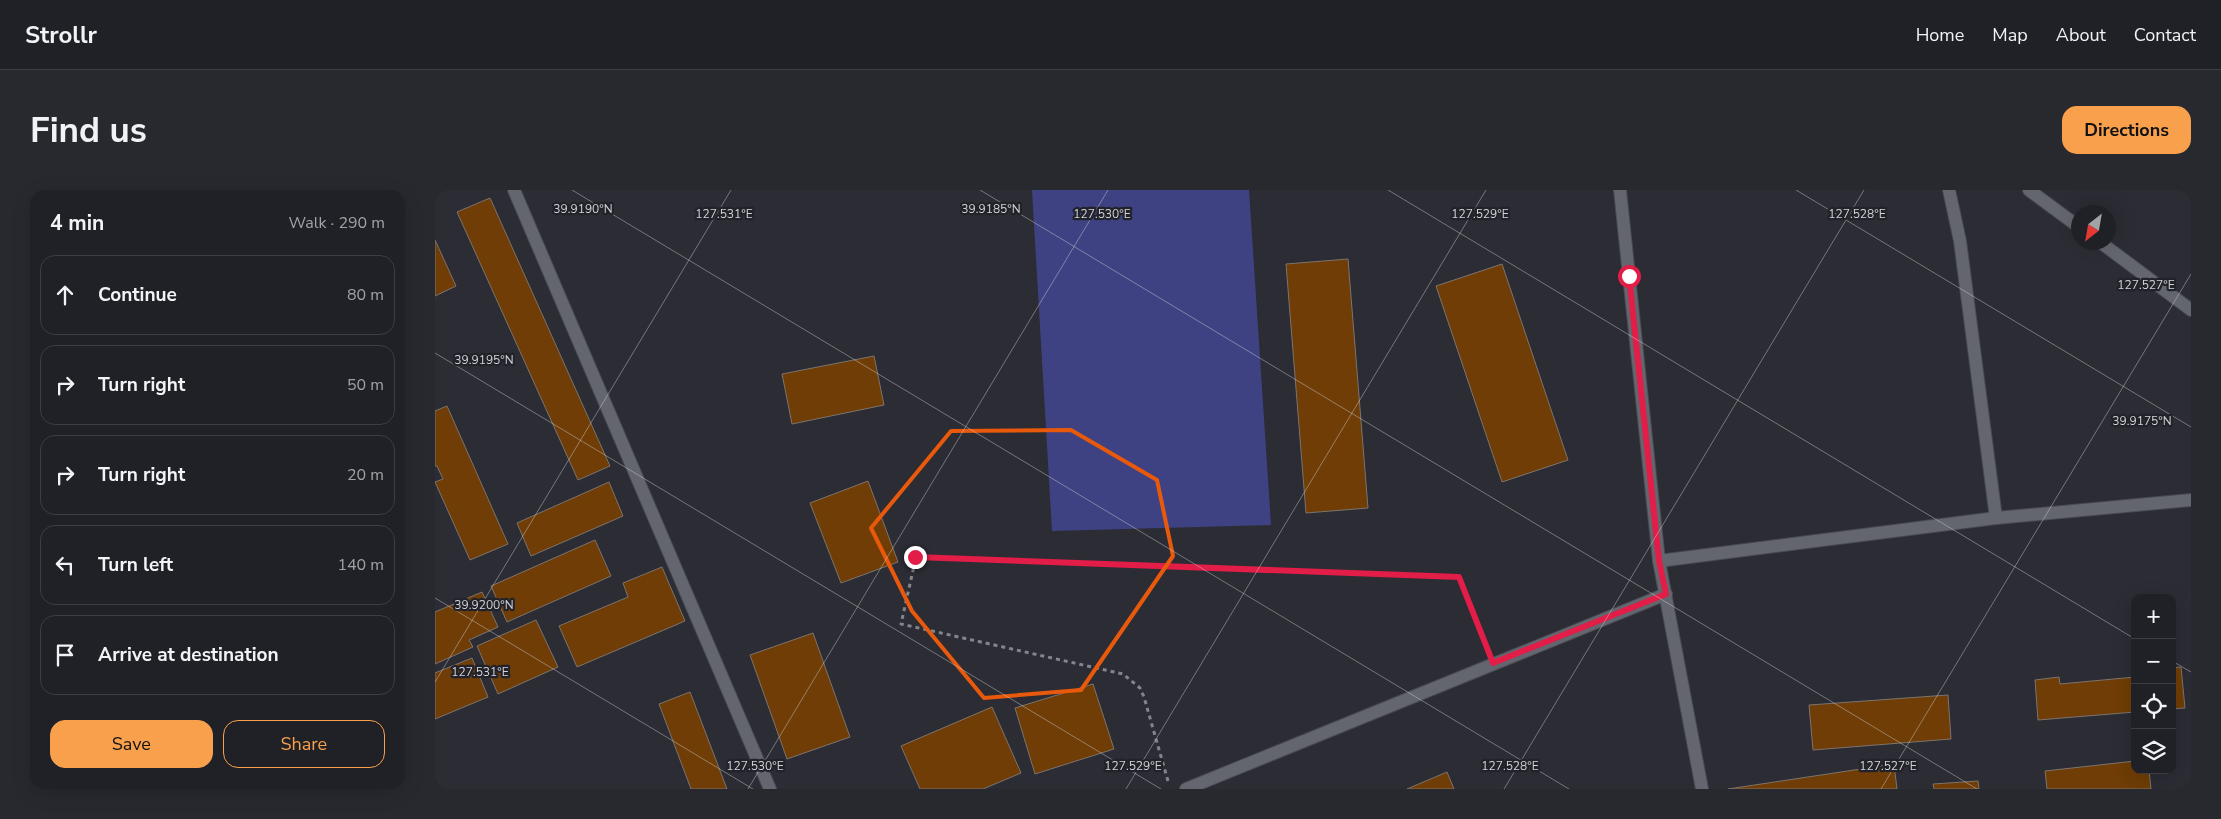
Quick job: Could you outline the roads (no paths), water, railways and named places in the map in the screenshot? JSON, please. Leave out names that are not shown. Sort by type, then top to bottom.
[{"type":"street","points":[[514,190],[770,789]]},
{"type":"street","points":[[1620,190],[1659,561],[1703,789]]},
{"type":"street","points":[[1949,190],[1960,241],[1996,518]]},
{"type":"street","points":[[2029,190],[2071,221]]},
{"type":"street","points":[[2111,250],[2191,310]]},
{"type":"street","points":[[1659,561],[1996,518],[2191,500]]},
{"type":"street","points":[[1187,789],[1206,786],[1493,663],[1666,594]]}]
